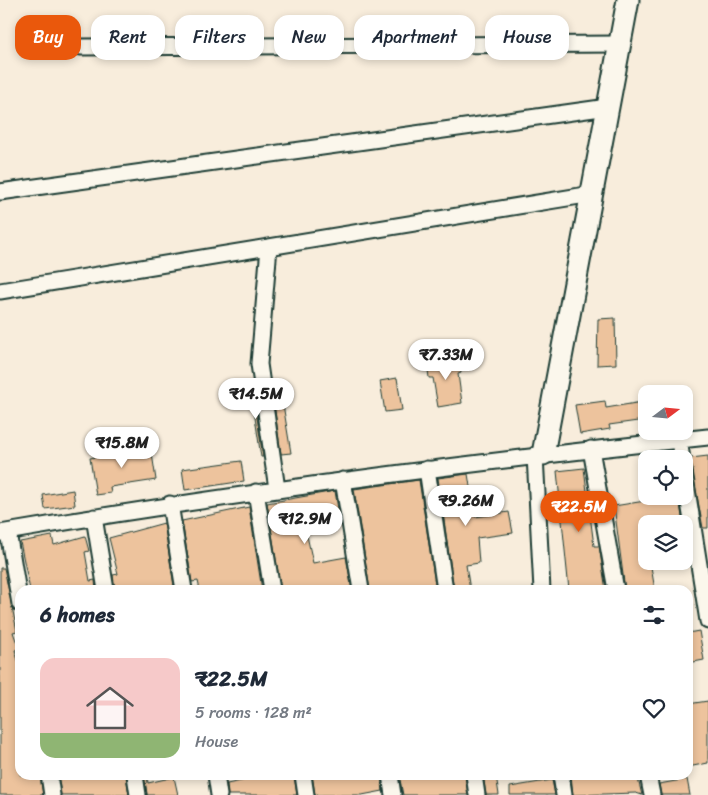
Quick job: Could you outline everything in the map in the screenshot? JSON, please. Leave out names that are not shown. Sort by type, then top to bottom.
[{"type":"street","points":[[542,585],[538,454],[592,194],[628,0]]},
{"type":"street","points":[[81,48],[620,44]]},
{"type":"street","points":[[0,192],[608,107]]},
{"type":"street","points":[[0,291],[592,194]]},
{"type":"street","points":[[268,247],[259,364],[278,489]]},
{"type":"street","points":[[693,439],[708,437]]},
{"type":"street","points":[[16,585],[4,532],[170,504],[538,454],[679,440],[681,450]]},
{"type":"street","points":[[591,449],[615,585]]},
{"type":"street","points":[[427,470],[444,585]]},
{"type":"street","points":[[343,480],[360,585]]},
{"type":"street","points":[[256,492],[271,585]]},
{"type":"street","points":[[170,504],[183,585]]},
{"type":"street","points":[[689,505],[708,622]]},
{"type":"street","points":[[94,517],[105,585]]},
{"type":"street","points":[[50,780],[52,795]]},
{"type":"street","points":[[136,780],[138,795]]},
{"type":"street","points":[[217,780],[220,795]]},
{"type":"street","points":[[303,780],[306,795]]},
{"type":"street","points":[[391,780],[393,795]]},
{"type":"street","points":[[475,780],[477,795]]},
{"type":"street","points":[[562,780],[564,795]]},
{"type":"street","points":[[649,780],[652,795]]},
{"type":"building","points":[[615,318],[616,364],[597,365],[598,319]]},
{"type":"building","points":[[459,357],[461,373],[458,374],[462,403],[438,407],[433,378],[429,378],[427,362]]},
{"type":"building","points":[[397,378],[402,410],[385,412],[380,381]]},
{"type":"building","points":[[279,380],[291,453],[281,454],[271,382]]},
{"type":"building","points":[[252,384],[263,457],[261,457],[250,385]]},
{"type":"building","points":[[605,401],[606,408],[638,403],[638,421],[609,425],[610,429],[580,434],[575,405]]},
{"type":"building","points":[[151,447],[156,480],[110,487],[111,493],[96,495],[90,458]]},
{"type":"building","points":[[708,456],[708,528],[703,528],[693,474],[693,458]]},
{"type":"building","points":[[241,461],[244,481],[185,490],[182,469]]},
{"type":"building","points":[[584,468],[594,546],[599,546],[605,585],[568,585],[557,471]]},
{"type":"building","points":[[468,474],[475,517],[509,512],[513,533],[477,538],[479,563],[466,565],[469,585],[453,585],[438,478]]},
{"type":"building","points":[[419,480],[435,585],[369,585],[354,489]]},
{"type":"building","points":[[73,490],[75,505],[45,509],[43,495]]},
{"type":"building","points":[[335,491],[339,515],[304,522],[313,563],[346,557],[351,585],[280,585],[267,503]]},
{"type":"building","points":[[638,502],[638,505],[680,505],[682,515],[638,515],[638,570],[652,570],[654,585],[624,585],[614,506]]},
{"type":"building","points":[[249,507],[261,585],[199,585],[198,581],[192,582],[182,521]]},
{"type":"building","points":[[164,523],[174,585],[114,585],[113,575],[118,574],[109,538]]},
{"type":"building","points":[[52,536],[54,545],[85,536],[89,551],[85,552],[90,581],[95,580],[96,585],[29,585],[20,542]]},
{"type":"building","points":[[0,568],[4,568],[15,621],[15,632],[13,632],[15,638],[15,780],[41,780],[43,795],[0,795]]},
{"type":"building","points":[[699,631],[704,660],[693,662],[693,632]]},
{"type":"building","points":[[708,701],[708,763],[693,766],[693,703]]},
{"type":"building","points":[[59,780],[127,780],[129,795],[61,795]]},
{"type":"building","points":[[145,780],[148,780],[148,783],[161,780],[175,780],[178,795],[147,795]]},
{"type":"building","points":[[246,780],[295,780],[297,795],[228,795],[227,784]]},
{"type":"building","points":[[313,780],[382,780],[383,791],[362,795],[315,795]]},
{"type":"building","points":[[400,780],[466,780],[468,795],[403,795]]},
{"type":"building","points":[[484,780],[497,780],[499,795],[486,795]]},
{"type":"building","points":[[552,780],[555,795],[510,795],[510,787]]},
{"type":"building","points":[[572,780],[638,780],[642,795],[636,793],[573,795]]},
{"type":"building","points":[[687,780],[690,795],[661,795],[659,784]]}]
